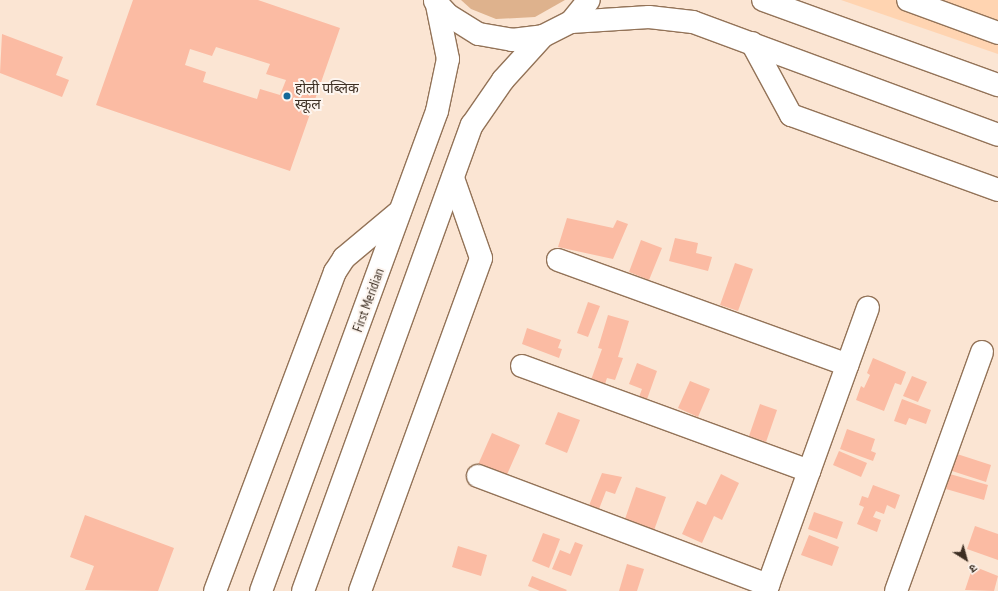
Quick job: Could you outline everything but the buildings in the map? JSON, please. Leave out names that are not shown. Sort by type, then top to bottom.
[{"type":"street","points":[[571,22],[590,0]]},
{"type":"street","points":[[767,0],[998,85]]},
{"type":"street","points":[[908,0],[998,33]]},
{"type":"street","points":[[436,2],[448,15],[478,34],[512,40],[542,36],[571,22],[649,17],[694,22],[998,135]]},
{"type":"street","name":"First Meridian","points":[[261,591],[437,111],[448,59],[436,2]]},
{"type":"street","points":[[303,591],[472,125],[503,80],[542,36]]},
{"type":"street","points":[[752,43],[791,115],[998,190]]},
{"type":"street","points":[[360,591],[482,258],[453,178]]},
{"type":"street","points":[[215,591],[335,272],[344,258],[401,210]]},
{"type":"street","points":[[558,260],[848,365]]},
{"type":"street","points":[[478,476],[767,588],[868,308]]},
{"type":"street","points":[[896,591],[982,352]]},
{"type":"street","points":[[522,366],[809,471]]},
{"type":"shaded area","points":[[461,0],[565,0],[535,17],[496,19],[471,9]]},
{"type":"shaded area","points":[[841,0],[998,0],[998,54]]},
{"type":"place","name":"होली पब्लिक स्कूल","points":[[287,96]]}]
